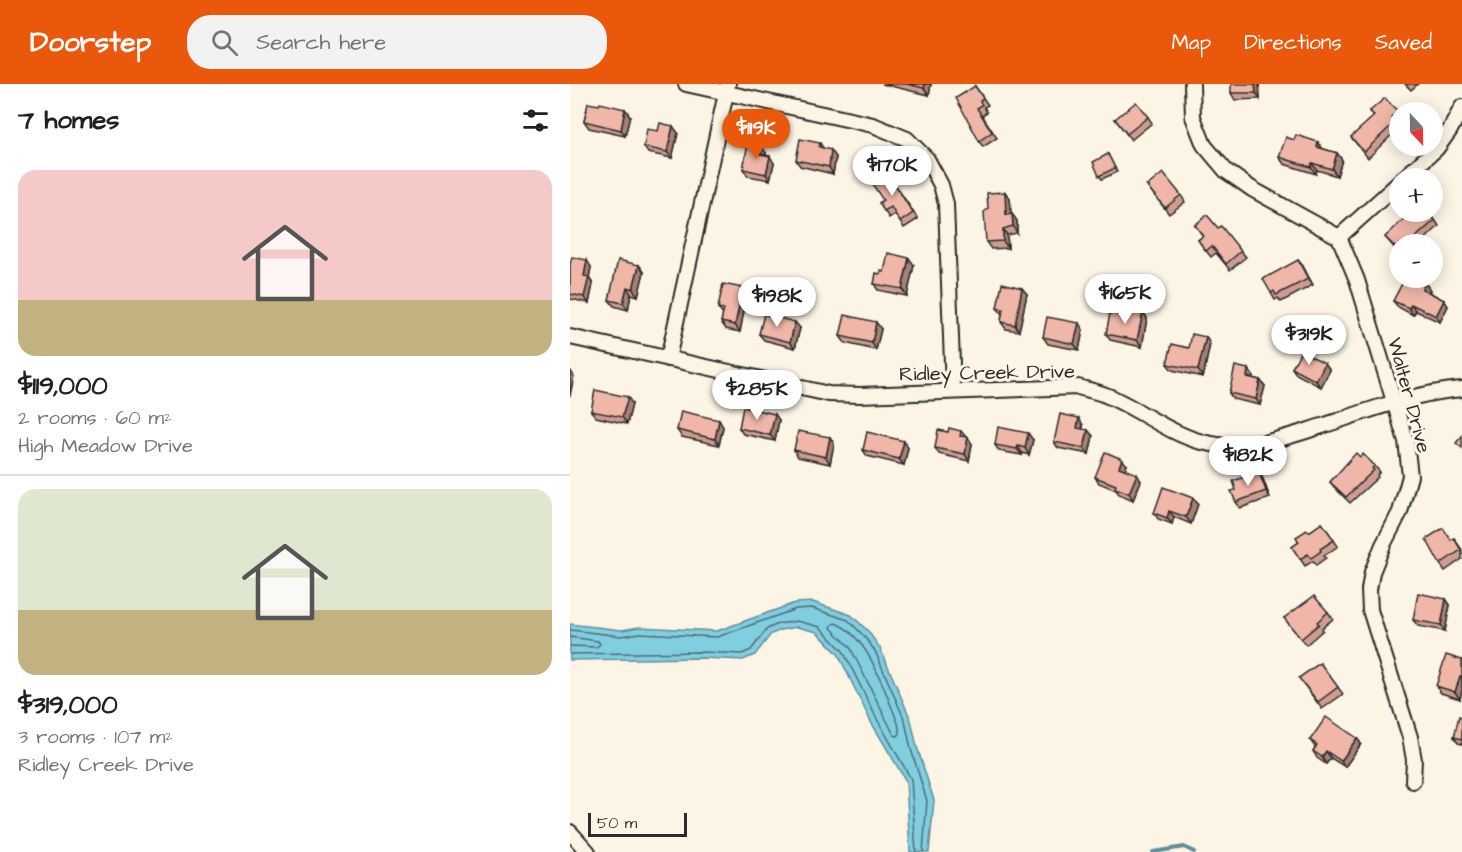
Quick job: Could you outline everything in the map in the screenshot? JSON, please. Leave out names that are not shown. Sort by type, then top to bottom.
[{"type":"street","points":[[686,84],[727,89],[873,125],[907,139],[927,159],[941,185],[946,204],[953,390]]},
{"type":"street","points":[[1192,84],[1193,117],[1204,145],[1226,171],[1252,189],[1339,237],[1389,192]]},
{"type":"street","points":[[668,358],[727,89]]},
{"type":"street","points":[[1415,168],[1437,148],[1462,107]]},
{"type":"street","name":"Walter Drive","points":[[1339,237],[1357,280],[1406,441],[1410,476],[1400,512],[1383,544],[1372,572],[1369,590],[1370,610],[1410,737],[1414,760],[1413,782]]},
{"type":"street","name":"Ridley Creek Drive","points":[[570,337],[828,394],[860,395],[1078,387],[1108,396],[1149,419],[1201,442],[1240,448],[1271,443],[1395,402],[1433,392],[1462,389]]},
{"type":"street","points":[[570,832],[588,852]]},
{"type":"water","points":[[796,280],[802,285],[798,293],[799,300],[792,303],[789,302],[788,293]]},
{"type":"water","points":[[813,602],[851,615],[868,631],[880,648],[911,720],[934,800],[929,852],[910,852],[906,781],[871,722],[838,654],[817,632],[797,627],[781,630],[771,634],[755,655],[743,660],[702,658],[570,660],[570,624],[622,630],[639,627],[717,631],[795,603]]},
{"type":"building","points":[[907,84],[925,84],[924,88]]},
{"type":"building","points":[[1231,84],[1255,84],[1256,93],[1231,93]]},
{"type":"building","points":[[975,86],[983,98],[980,101],[982,105],[977,108],[992,132],[979,141],[956,98]]},
{"type":"building","points":[[1385,98],[1389,102],[1389,128],[1364,152],[1351,137],[1374,116],[1370,111]]},
{"type":"building","points":[[1136,102],[1148,117],[1127,134],[1115,119]]},
{"type":"building","points":[[588,103],[599,105],[600,103],[625,109],[621,130],[584,121]]},
{"type":"building","points":[[660,123],[673,126],[667,152],[644,147],[647,129],[658,131]]},
{"type":"building","points":[[1296,135],[1318,142],[1317,147],[1337,153],[1332,169],[1312,163],[1311,167],[1279,157],[1286,137],[1294,140]]},
{"type":"building","points":[[800,139],[820,143],[819,147],[831,150],[829,167],[796,160]]},
{"type":"building","points":[[748,143],[762,146],[760,154],[770,156],[766,174],[743,169]]},
{"type":"building","points":[[1108,154],[1115,168],[1099,176],[1093,162]]},
{"type":"building","points":[[887,172],[913,213],[900,222],[891,207],[884,211],[879,203],[883,200],[871,182]]},
{"type":"building","points":[[1163,173],[1181,195],[1165,208],[1147,186]]},
{"type":"building","points":[[1005,192],[1006,215],[1012,214],[1013,226],[1003,229],[1003,241],[986,242],[984,212],[988,209],[987,193]]},
{"type":"building","points":[[1207,215],[1218,228],[1221,226],[1241,251],[1226,264],[1212,246],[1206,251],[1198,240],[1203,236],[1195,225]]},
{"type":"building","points":[[1401,222],[1433,222],[1419,234],[1389,234],[1389,241],[1385,237]]},
{"type":"building","points":[[888,253],[909,258],[902,289],[874,284],[876,273],[884,272]]},
{"type":"building","points":[[572,257],[587,260],[584,276],[589,277],[584,297],[570,294]]},
{"type":"building","points":[[618,260],[639,265],[633,289],[627,287],[623,303],[609,300]]},
{"type":"building","points":[[1298,260],[1308,279],[1276,295],[1274,291],[1271,293],[1263,279]]},
{"type":"building","points":[[1002,283],[1022,288],[1015,325],[1001,322],[1003,309],[997,308]]},
{"type":"building","points":[[723,284],[743,288],[735,325],[721,322],[724,309],[718,308]]},
{"type":"building","points":[[1400,288],[1422,288],[1444,300],[1436,316],[1411,304],[1409,308],[1393,301]]},
{"type":"building","points":[[1129,309],[1143,312],[1137,340],[1106,334],[1110,313],[1127,317]]},
{"type":"building","points":[[764,314],[795,322],[790,342],[759,334]]},
{"type":"building","points":[[845,315],[876,322],[872,343],[840,336]]},
{"type":"building","points":[[1047,317],[1079,323],[1074,344],[1043,337]]},
{"type":"building","points":[[1192,334],[1206,337],[1198,370],[1167,364],[1172,344],[1189,348]]},
{"type":"building","points":[[1301,351],[1325,363],[1316,381],[1292,368]]},
{"type":"building","points":[[1235,366],[1248,369],[1247,377],[1260,380],[1256,399],[1229,393]]},
{"type":"building","points":[[595,390],[628,397],[622,417],[591,411]]},
{"type":"building","points":[[743,407],[775,414],[770,435],[739,428]]},
{"type":"building","points":[[681,411],[719,420],[715,439],[677,430]]},
{"type":"building","points":[[1060,414],[1079,418],[1077,428],[1088,430],[1084,448],[1054,442]]},
{"type":"building","points":[[998,427],[1028,433],[1025,448],[995,445]]},
{"type":"building","points":[[949,428],[961,431],[960,436],[968,437],[965,454],[935,448],[938,430],[948,432]]},
{"type":"building","points":[[798,431],[830,437],[826,457],[794,450]]},
{"type":"building","points":[[867,432],[904,441],[899,459],[863,450]]},
{"type":"building","points":[[1462,436],[1462,448],[1456,443]]},
{"type":"building","points":[[1105,452],[1122,459],[1119,467],[1137,474],[1129,493],[1095,477]]},
{"type":"building","points":[[1356,453],[1360,457],[1363,454],[1375,466],[1372,468],[1374,470],[1346,497],[1330,482]]},
{"type":"building","points":[[1259,472],[1266,491],[1236,502],[1231,491],[1236,490],[1233,481]]},
{"type":"building","points":[[1163,487],[1193,498],[1186,517],[1169,511],[1167,518],[1154,513]]},
{"type":"building","points":[[1322,523],[1334,540],[1311,558],[1308,554],[1300,559],[1292,547],[1299,542],[1296,537]]},
{"type":"building","points":[[1443,528],[1451,540],[1454,538],[1461,550],[1440,564],[1426,539]]},
{"type":"building","points":[[1418,593],[1446,599],[1441,625],[1413,620]]},
{"type":"building","points":[[1314,596],[1328,612],[1317,622],[1319,624],[1301,639],[1284,618]]},
{"type":"building","points":[[1446,655],[1462,660],[1462,676],[1460,676],[1455,692],[1436,686]]},
{"type":"building","points":[[1320,663],[1338,687],[1318,702],[1299,678]]},
{"type":"building","points":[[1459,716],[1462,717],[1462,739],[1454,737]]},
{"type":"building","points":[[1326,717],[1357,738],[1341,761],[1326,751],[1322,757],[1313,751],[1317,745],[1310,740]]},
{"type":"waterway","points":[[1153,852],[1184,847],[1194,852]]}]
